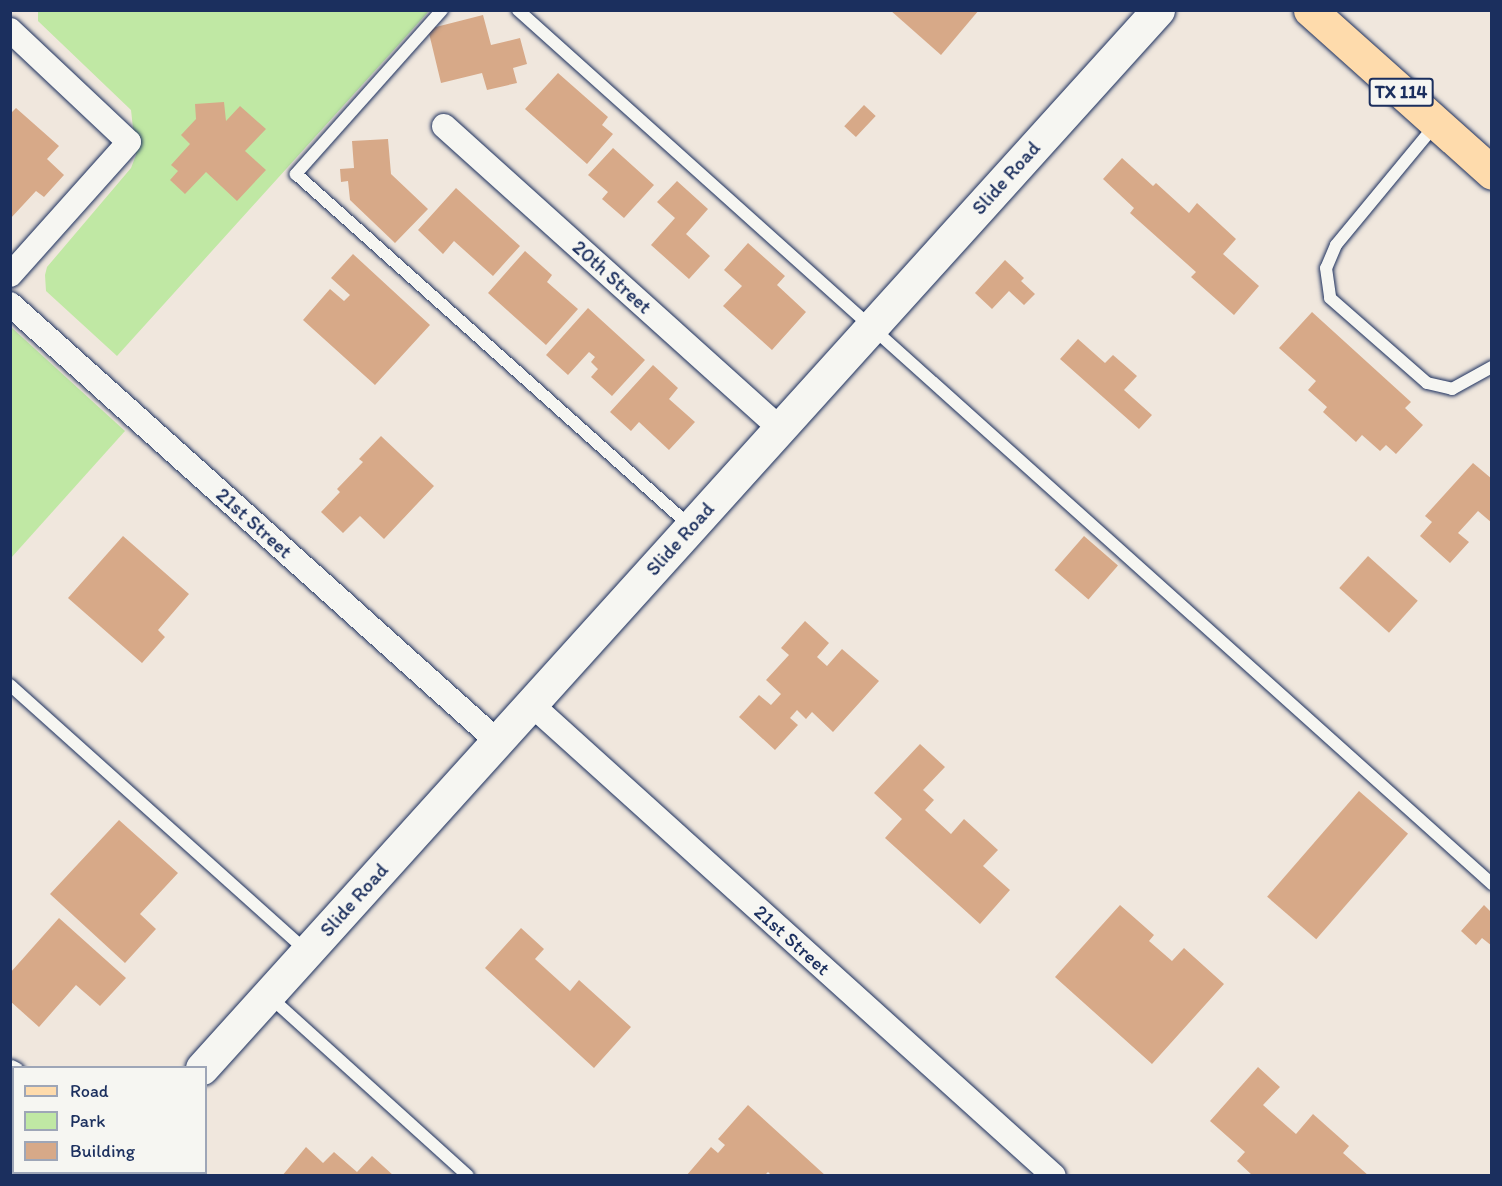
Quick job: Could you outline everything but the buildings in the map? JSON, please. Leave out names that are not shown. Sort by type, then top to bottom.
[{"type":"main road","name":"Slide Road","points":[[204,1066],[1158,10]]},
{"type":"main road","name":"TX 114","points":[[1311,10],[1491,173]]},
{"type":"street","points":[[10,30],[129,142],[10,275]]},
{"type":"street","name":"20th Street","points":[[444,126],[780,429]]},
{"type":"street","name":"21st Street","points":[[10,304],[497,741]]},
{"type":"street","name":"21st Street","points":[[531,704],[1054,1176]]},
{"type":"lane","points":[[442,10],[296,174],[691,527]]},
{"type":"lane","points":[[518,10],[1491,884]]},
{"type":"lane","points":[[1436,124],[1336,245],[1326,268],[1330,298],[1427,383],[1452,389],[1491,367]]},
{"type":"lane","points":[[10,685],[307,952]]},
{"type":"lane","points":[[268,995],[468,1176]]},
{"type":"green space","points":[[38,10],[429,11],[117,356],[46,291],[45,275],[47,267],[131,168],[136,155],[131,110],[38,21]]},
{"type":"green space","points":[[11,327],[125,431],[11,558]]}]
